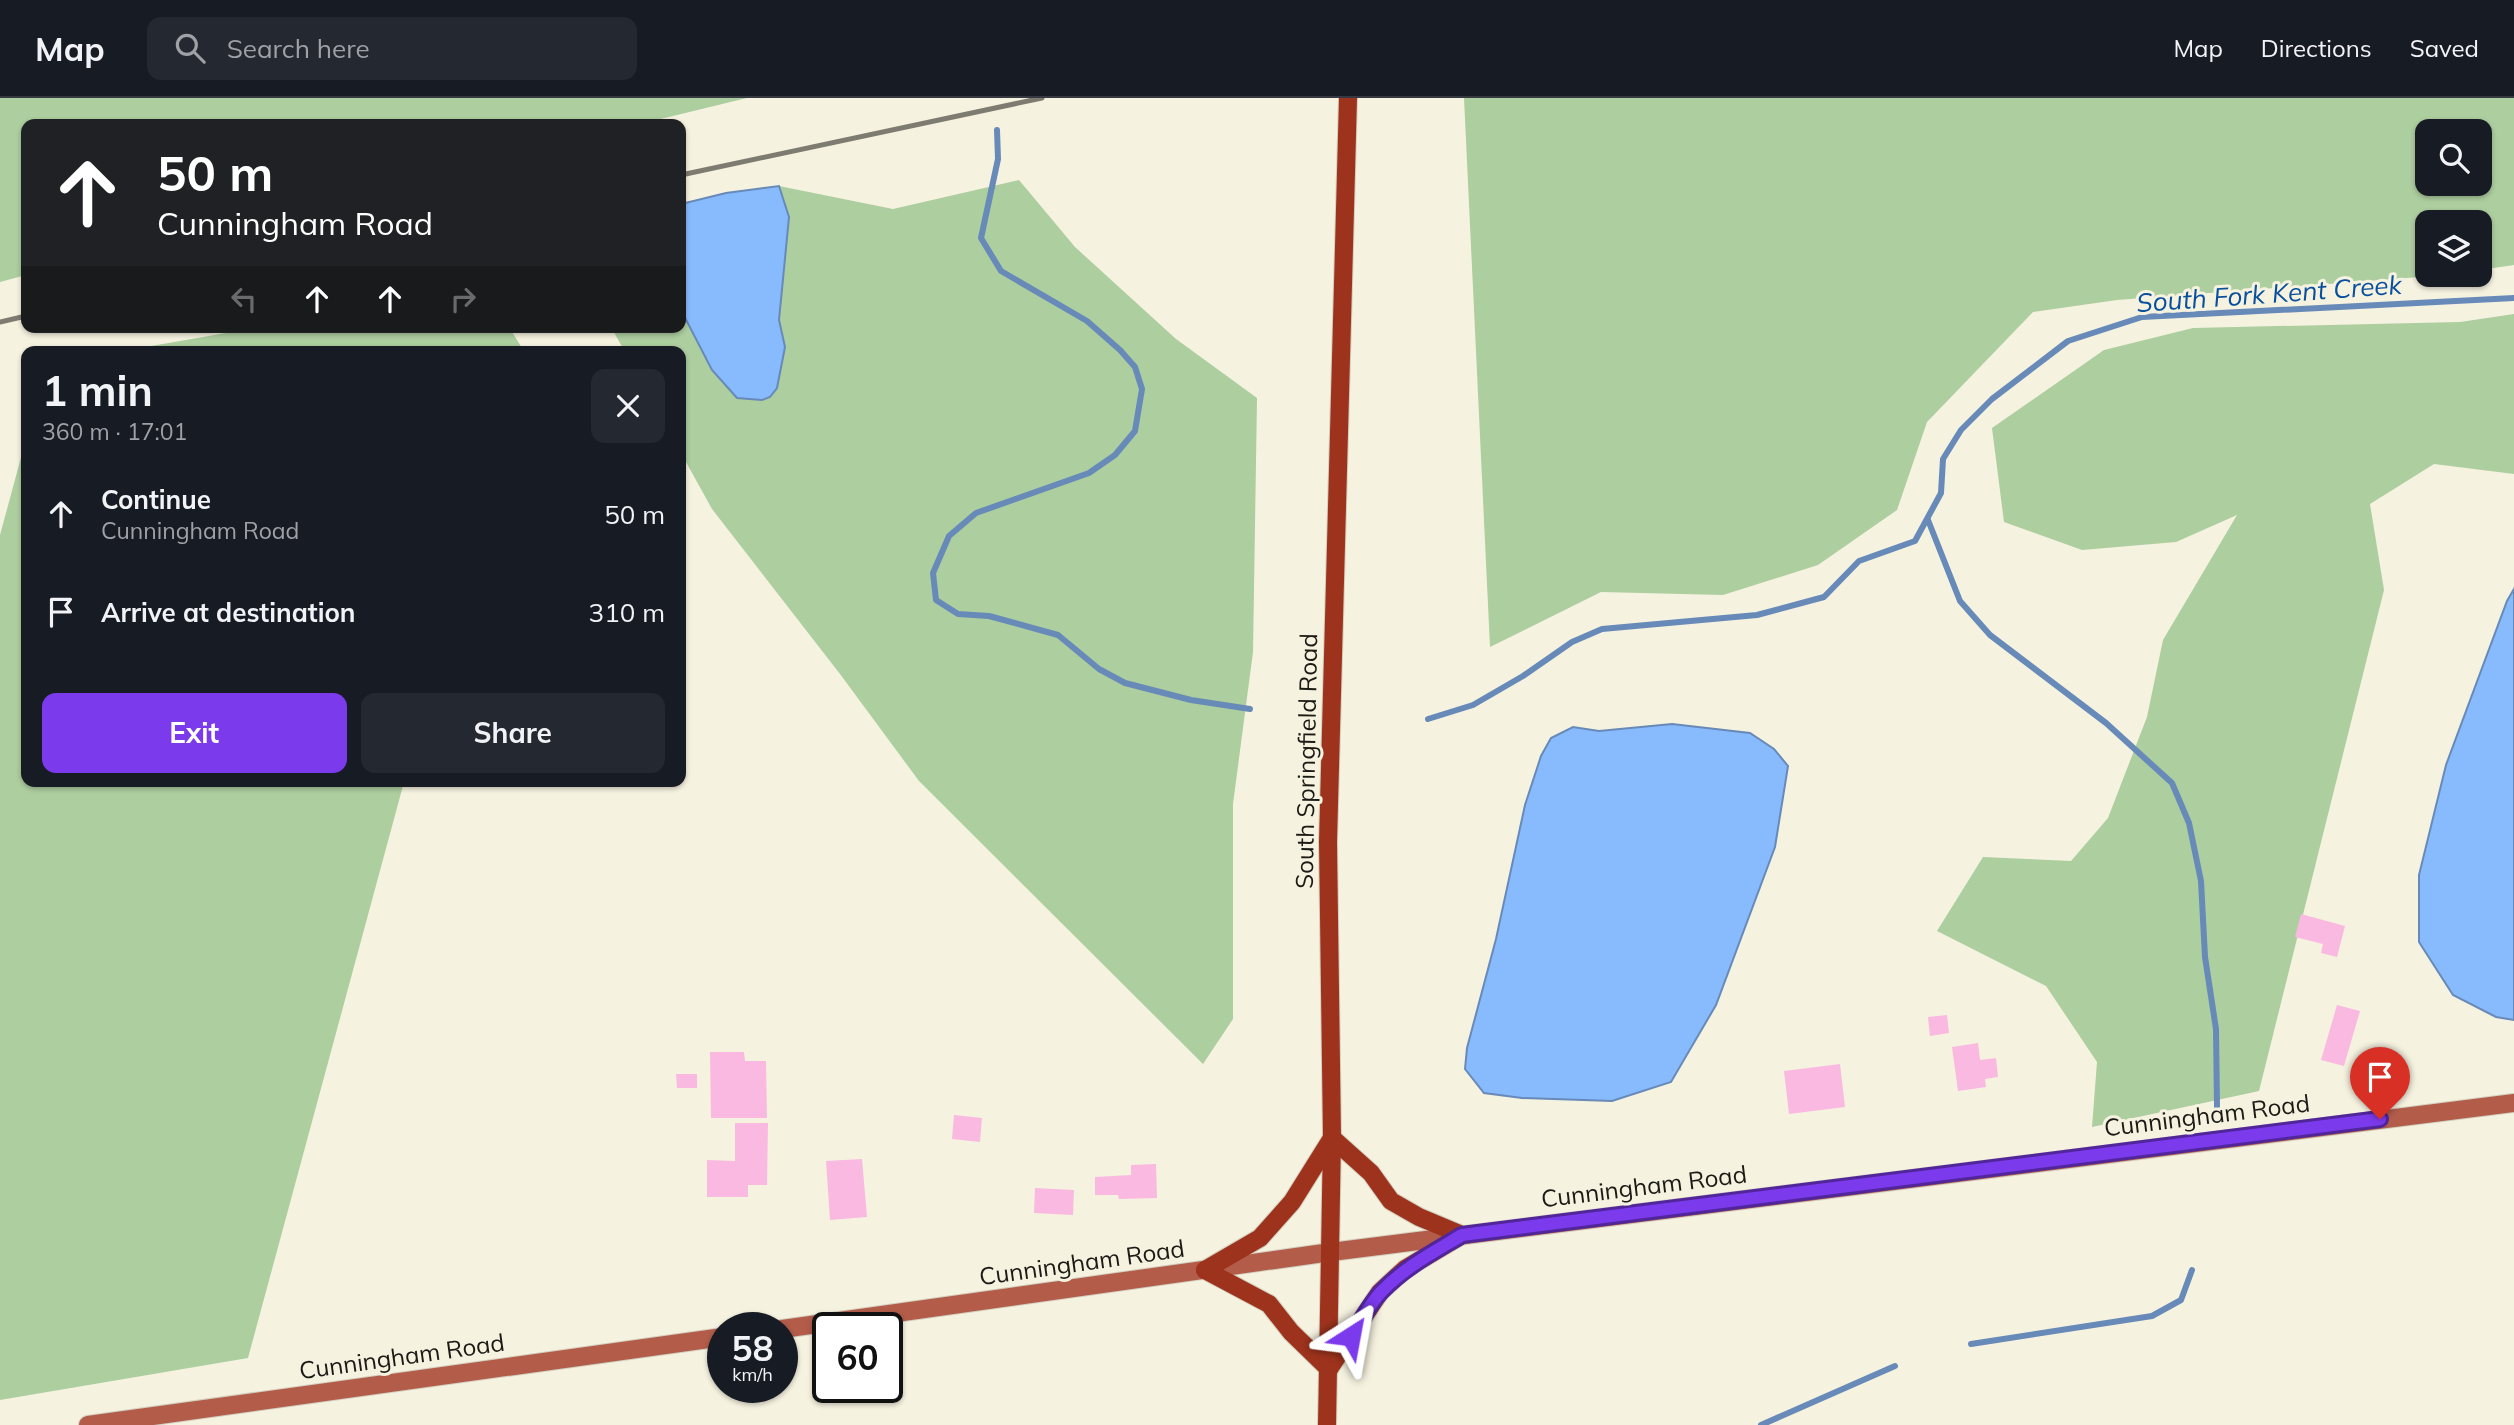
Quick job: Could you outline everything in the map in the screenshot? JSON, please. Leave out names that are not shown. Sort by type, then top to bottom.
[{"type":"main road","name":"South Springfield Road","points":[[1327,1425],[1332,1138],[1328,842],[1348,102]]},
{"type":"main road","name":"Cunningham Road","points":[[798,1327],[1331,1252],[2514,1103]]},
{"type":"main road","points":[[1205,1270],[1260,1238],[1292,1202],[1332,1138],[1371,1173],[1391,1201],[1419,1217],[1462,1235]]},
{"type":"main road","points":[[1205,1270],[1269,1304],[1291,1332],[1329,1369],[1380,1292],[1405,1269],[1462,1235]]},
{"type":"main road","name":"Cunningham Road","points":[[88,1425],[707,1339]]},
{"type":"green space","points":[[0,98],[747,98],[661,119],[21,119],[21,276],[0,282]]},
{"type":"green space","points":[[1464,98],[2514,98],[2514,265],[2492,268],[2492,210],[2415,210],[2415,277],[2117,300],[2033,312],[1927,422],[1897,510],[1818,565],[1723,595],[1601,592],[1490,647]]},
{"type":"green space","points":[[1019,180],[1075,247],[1176,339],[1257,398],[1253,652],[1233,804],[1233,1019],[1203,1064],[919,781],[712,509],[686,462],[686,346],[622,346],[614,333],[686,333],[686,203],[779,186],[893,209]]},
{"type":"green space","points":[[2514,314],[2514,474],[2434,464],[2370,504],[2384,590],[2259,1091],[2092,1127],[2097,1062],[2046,986],[1937,931],[1983,857],[2071,861],[2108,818],[2147,717],[2163,640],[2237,515],[2176,542],[2082,550],[2004,522],[1992,428],[2104,350],[2193,328],[2460,322]]},
{"type":"green space","points":[[226,333],[513,333],[521,346],[152,346]]},
{"type":"green space","points":[[21,457],[21,787],[403,787],[248,1358],[0,1400],[0,535]]},
{"type":"water","points":[[779,186],[789,217],[779,320],[785,347],[777,388],[770,397],[762,400],[737,398],[712,370],[686,320],[686,203],[726,193]]},
{"type":"water","points":[[2514,589],[2514,1020],[2496,1017],[2453,995],[2419,942],[2419,875],[2446,765],[2507,601]]},
{"type":"water","points":[[1672,724],[1750,733],[1774,749],[1788,766],[1775,847],[1716,1005],[1671,1082],[1612,1101],[1522,1098],[1484,1093],[1465,1069],[1467,1048],[1496,939],[1525,805],[1541,756],[1551,738],[1573,727],[1599,731]]},
{"type":"building","points":[[2301,914],[2345,926],[2337,957],[2321,953],[2323,944],[2295,937]]},
{"type":"building","points":[[2337,1005],[2360,1011],[2344,1066],[2321,1060]]},
{"type":"building","points":[[1947,1015],[1949,1033],[1930,1036],[1928,1017]]},
{"type":"building","points":[[1978,1043],[1980,1060],[1996,1058],[1998,1077],[1985,1079],[1986,1087],[1958,1091],[1952,1047]]},
{"type":"building","points":[[710,1052],[744,1052],[745,1061],[766,1061],[767,1118],[711,1118]]},
{"type":"building","points":[[1840,1064],[1845,1107],[1789,1114],[1784,1071]]},
{"type":"building","points":[[676,1074],[697,1074],[697,1088],[677,1088]]},
{"type":"building","points":[[954,1115],[982,1118],[980,1142],[952,1139]]},
{"type":"building","points":[[735,1123],[768,1123],[767,1185],[748,1185],[748,1197],[707,1197],[707,1160],[735,1161]]},
{"type":"building","points":[[862,1159],[867,1217],[830,1220],[826,1161]]},
{"type":"building","points":[[1156,1164],[1157,1198],[1119,1199],[1118,1195],[1095,1195],[1095,1177],[1131,1175],[1131,1165]]},
{"type":"building","points":[[1035,1188],[1074,1190],[1073,1215],[1034,1213]]},
{"type":"waterway","name":"South Fork Kent Creek","points":[[997,130],[998,159],[981,238],[1001,271],[1087,321],[1120,350],[1135,367],[1142,389],[1135,431],[1115,455],[1089,473],[976,513],[949,536],[933,573],[936,600],[958,614],[989,616],[1058,635],[1099,669],[1125,683],[1191,700],[1250,709]]},
{"type":"waterway","name":"South Fork Kent Creek","points":[[1428,719],[1473,705],[1523,676],[1572,642],[1602,629],[1757,615],[1824,597],[1859,561],[1915,541],[1941,493],[1943,459],[1961,430],[1992,399],[2068,341],[2142,317],[2514,298]]},
{"type":"waterway","points":[[1928,520],[1960,601],[1990,635],[2106,723],[2172,783],[2189,823],[2201,881],[2205,957],[2216,1029],[2217,1107]]},
{"type":"waterway","points":[[1971,1344],[2152,1316],[2181,1300],[2192,1270]]},
{"type":"waterway","points":[[1761,1425],[1895,1366]]},
{"type":"railway","points":[[686,174],[1042,98]]},
{"type":"railway","points":[[0,322],[21,317]]},
{"type":"route","points":[[1351,1336],[1380,1292],[1405,1269],[1462,1235],[2380,1119]]}]
